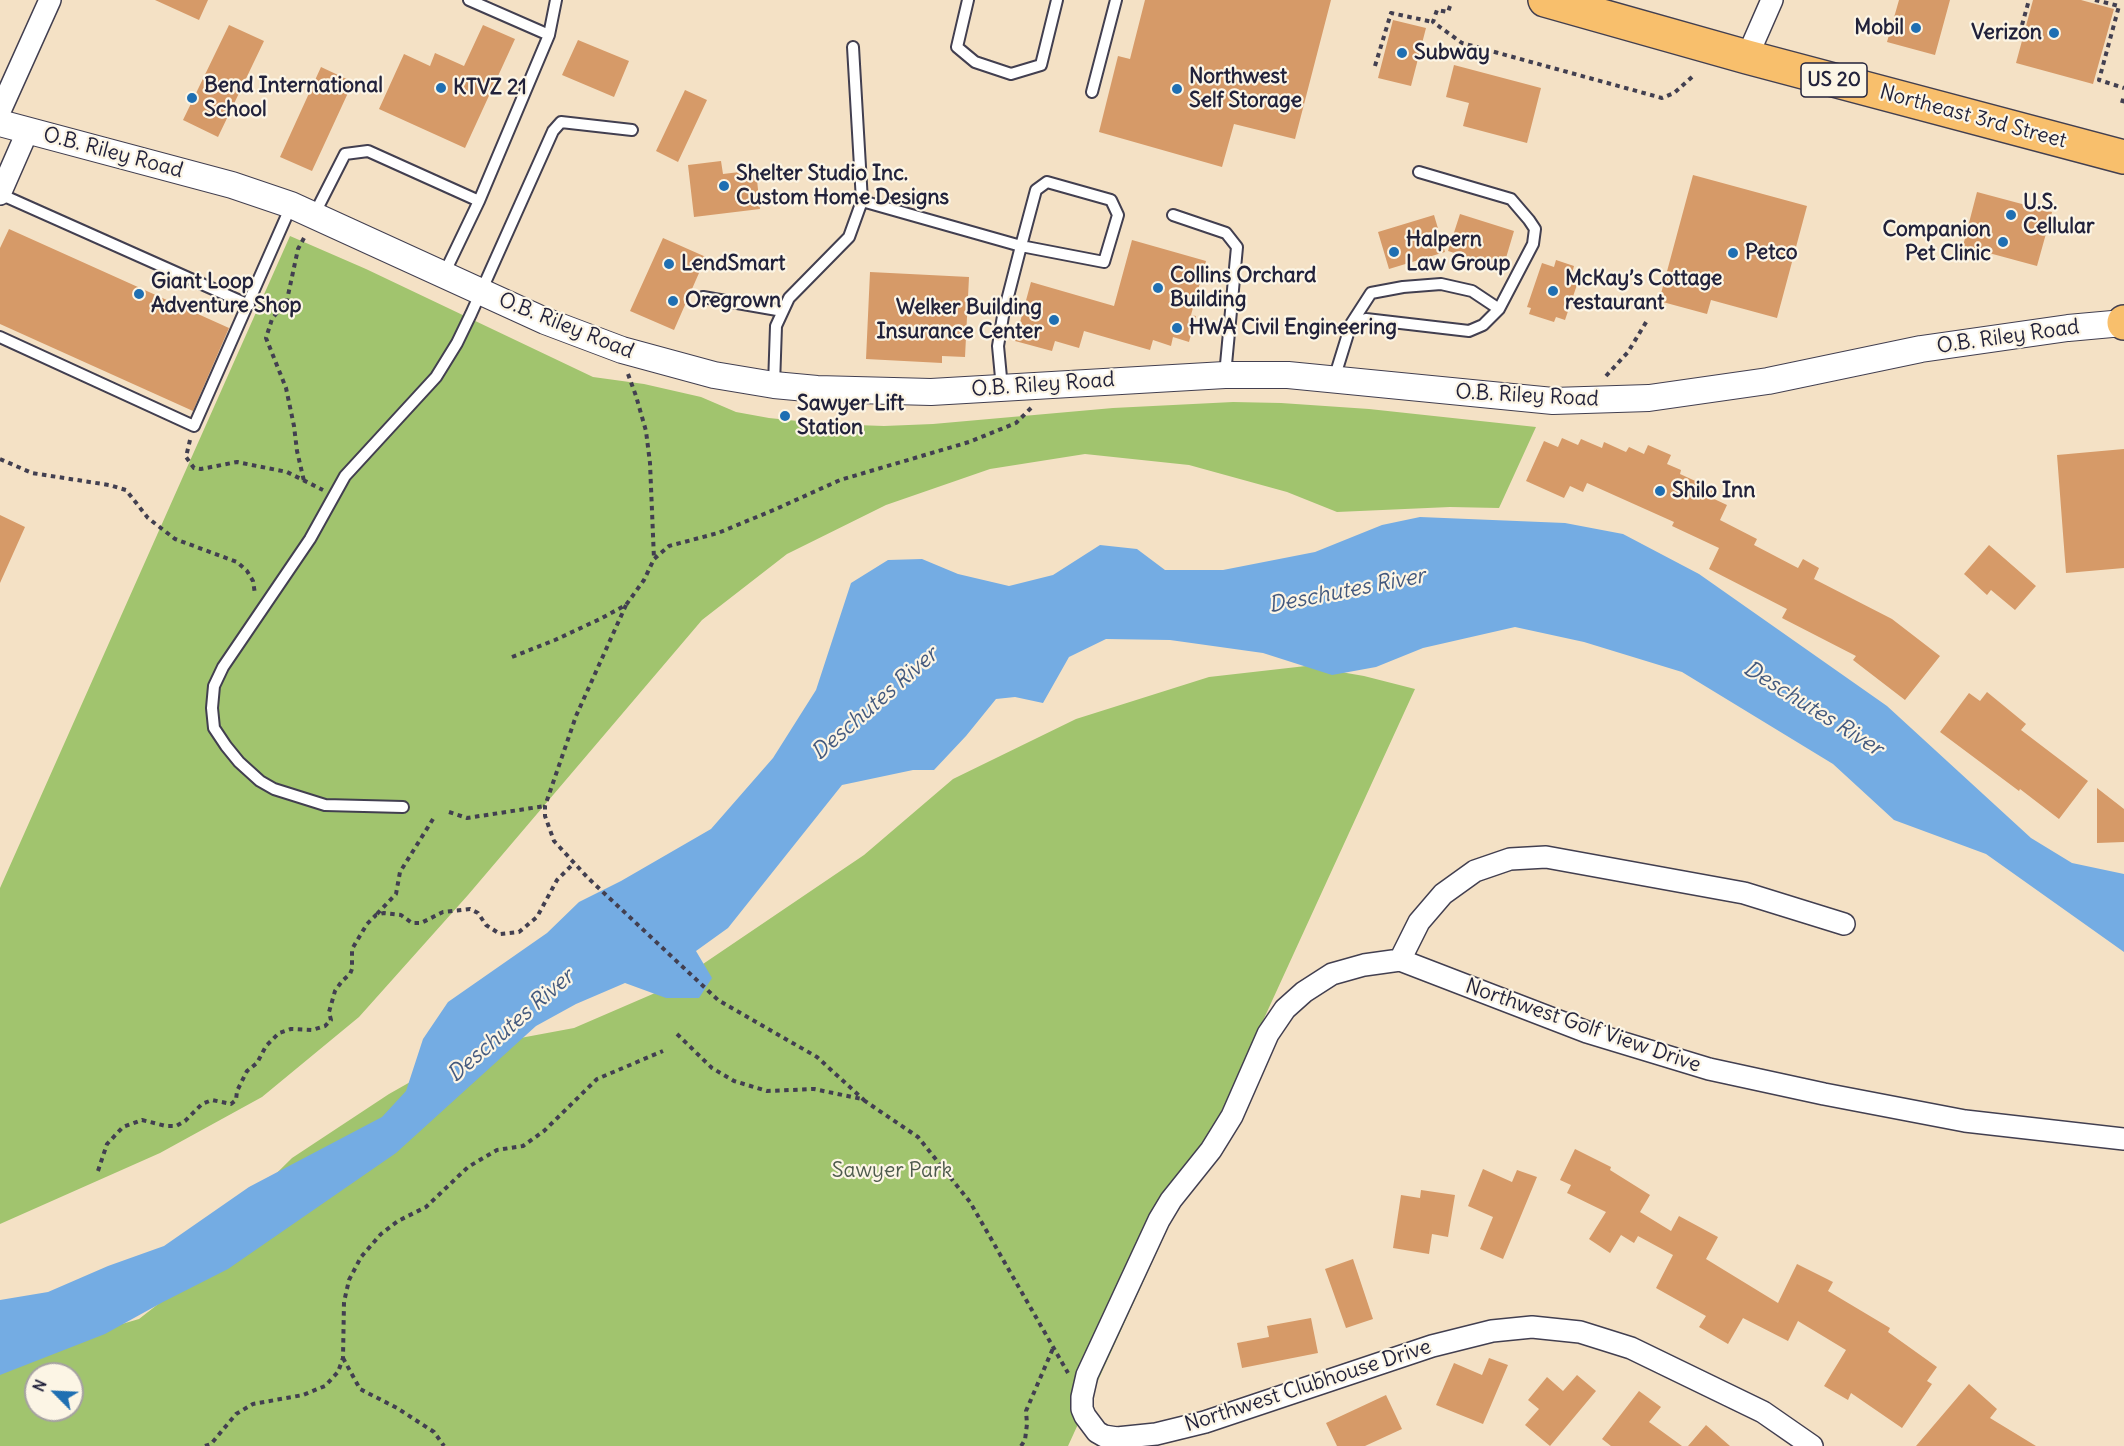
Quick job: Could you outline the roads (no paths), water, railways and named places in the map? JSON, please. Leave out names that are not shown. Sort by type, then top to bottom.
[{"type":"main road","name":"Northeast 3rd Street","points":[[1545,0],[1747,57],[2124,157]]},
{"type":"street","points":[[0,111],[50,0]]},
{"type":"street","points":[[1747,57],[1772,0]]},
{"type":"street","name":"O.B. Riley Road","points":[[0,123],[232,185],[303,220],[444,274],[545,321],[622,350],[714,375],[774,385],[866,392],[931,392],[1225,375],[1288,375],[1553,401],[1649,398],[1768,381],[1921,349],[2068,328],[2124,323]]},
{"type":"street","points":[[0,194],[28,130]]},
{"type":"street","points":[[1400,960],[1419,922],[1443,894],[1475,871],[1510,859],[1546,857],[1744,893],[1845,924]]},
{"type":"street","name":"Northwest Golf View Drive","points":[[1082,1397],[1087,1376],[1159,1220],[1232,1116],[1268,1034],[1285,1009],[1304,992],[1332,974],[1364,965],[1400,960],[1587,1032],[1709,1069],[1965,1121],[2124,1139]]},
{"type":"street","name":"Northwest Clubhouse Drive","points":[[1082,1397],[1082,1409],[1085,1416],[1097,1432],[1104,1436],[1117,1438],[1156,1434],[1205,1422],[1432,1346],[1492,1331],[1532,1327],[1580,1332],[1631,1348],[1763,1412],[1812,1446]]},
{"type":"lane","points":[[469,0],[549,35]]},
{"type":"lane","points":[[444,274],[479,201],[549,35],[556,0]]},
{"type":"lane","points":[[968,0],[957,47],[975,62],[1011,74],[1041,65],[1057,0]]},
{"type":"lane","points":[[1092,92],[1116,0]]},
{"type":"lane","points":[[774,385],[776,326],[789,298],[849,237],[862,201],[853,47]]},
{"type":"lane","points":[[403,807],[326,805],[274,789],[249,772],[226,746],[214,728],[212,708],[214,686],[223,667],[304,548],[345,476],[410,408],[436,377],[457,343],[553,131],[561,122],[632,130]]},
{"type":"lane","points":[[0,337],[194,426],[249,304],[345,154],[368,151],[479,201]]},
{"type":"lane","points":[[1350,324],[1366,319],[1469,331],[1483,325],[1499,309],[1533,244],[1535,229],[1512,199],[1419,172]]},
{"type":"lane","points":[[862,201],[1021,246],[1104,262],[1118,215],[1111,200],[1047,182],[1036,190],[1021,246],[1003,316],[998,346],[1002,388]]},
{"type":"lane","points":[[0,194],[249,304]]},
{"type":"lane","points":[[1173,215],[1226,233],[1237,247],[1225,375]]},
{"type":"lane","points":[[1334,379],[1350,324],[1371,293],[1403,287],[1441,284],[1472,291],[1499,309]]},
{"type":"lane","points":[[703,297],[783,311]]},
{"type":"water","name":"Deschutes River","points":[[1420,517],[1565,523],[1623,534],[1699,574],[1887,706],[2031,838],[2072,863],[2124,874],[2124,952],[1986,854],[1894,820],[1833,764],[1682,672],[1584,642],[1515,627],[1423,648],[1376,667],[1332,675],[1263,653],[1170,640],[1106,639],[1069,657],[1043,703],[1015,697],[996,699],[934,770],[913,770],[842,785],[728,928],[696,951],[712,978],[699,998],[666,998],[625,983],[576,1004],[536,1026],[396,1153],[228,1269],[105,1334],[33,1362],[24,1362],[24,1366],[0,1375],[0,1300],[48,1292],[108,1266],[164,1246],[249,1187],[382,1117],[406,1091],[423,1039],[448,1002],[547,933],[579,902],[621,881],[711,829],[773,758],[816,690],[851,583],[888,560],[922,559],[958,574],[1009,586],[1053,575],[1100,545],[1137,549],[1165,570],[1223,570],[1315,552],[1382,525]]},
{"type":"place","name":"Mobil","points":[[1916,28]]},
{"type":"place","name":"Verizon","points":[[2054,33]]},
{"type":"place","name":"Subway","points":[[1402,53]]},
{"type":"place","name":"KTVZ 21","points":[[441,88]]},
{"type":"place","name":"Northwest Self Storage","points":[[1177,89]]},
{"type":"place","name":"Bend International School","points":[[192,98]]},
{"type":"place","name":"Shelter Studio Inc. Custom Home Designs","points":[[724,186]]},
{"type":"place","name":"U.S. Cellular","points":[[2011,215]]},
{"type":"place","name":"Companion Pet Clinic","points":[[2003,242]]},
{"type":"place","name":"Halpern Law Group","points":[[1394,252]]},
{"type":"place","name":"Petco","points":[[1733,253]]},
{"type":"place","name":"LendSmart","points":[[669,264]]},
{"type":"place","name":"Collins Orchard Building","points":[[1158,288]]},
{"type":"place","name":"McKay’s Cottage restaurant","points":[[1553,291]]},
{"type":"place","name":"Giant Loop Adventure Shop","points":[[139,294]]},
{"type":"place","name":"Oregrown","points":[[673,301]]},
{"type":"place","name":"Welker Building Insurance Center","points":[[1054,320]]},
{"type":"place","name":"HWA Civil Engineering","points":[[1177,328]]},
{"type":"place","name":"Sawyer Lift Station","points":[[785,416]]},
{"type":"place","name":"Shilo Inn","points":[[1660,491]]},
{"type":"park label","name":"Sawyer Park","points":[[892,1171]]}]
